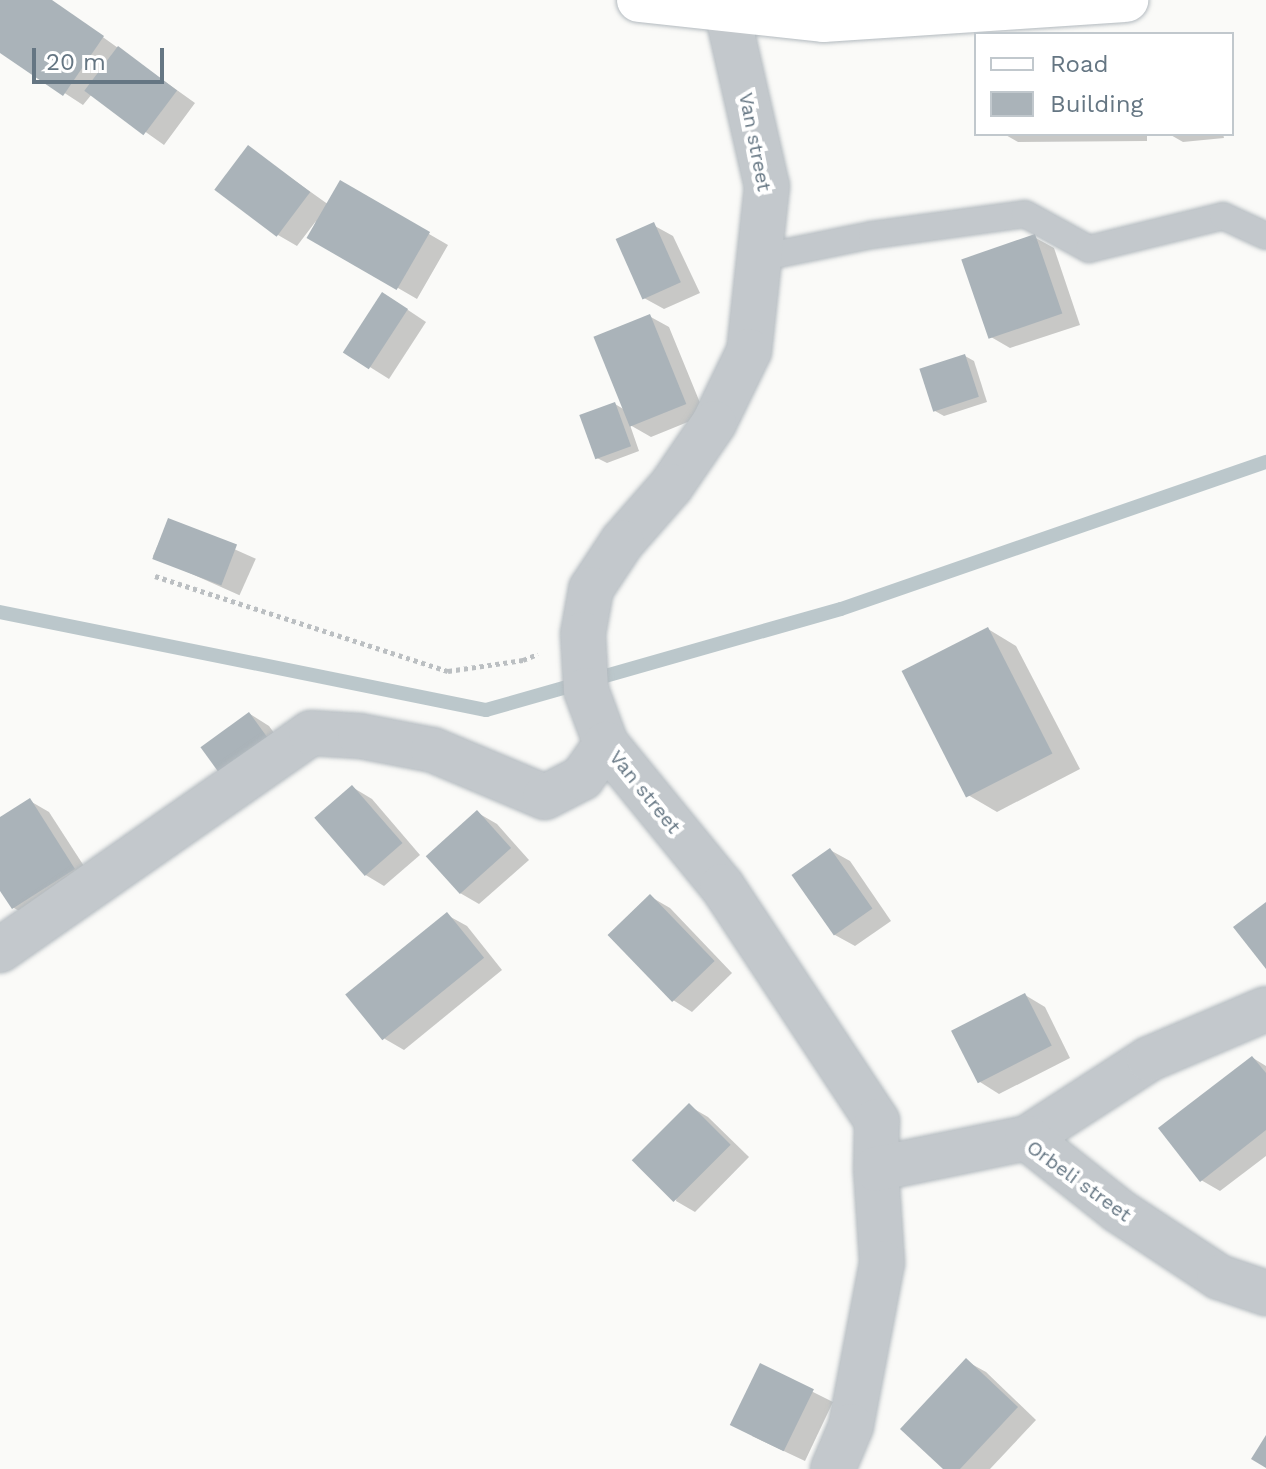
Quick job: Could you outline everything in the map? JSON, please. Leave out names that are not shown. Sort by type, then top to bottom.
[{"type":"main road","points":[[639,0],[727,12],[823,20],[1126,0]]},
{"type":"street","name":"Van street","points":[[727,12],[767,186],[749,351],[714,423],[671,486],[622,542],[591,589],[583,634],[586,690],[606,744],[722,886],[877,1121],[876,1169],[882,1263],[851,1426],[833,1469]]},
{"type":"street","points":[[0,950],[311,733],[360,736],[433,750],[545,797],[582,778],[606,744]]},
{"type":"street","points":[[1027,1138],[1149,1059],[1266,1009]]},
{"type":"street","name":"Orbeli street","points":[[876,1169],[1027,1138],[1119,1211],[1219,1277],[1266,1293]]},
{"type":"lane","points":[[759,258],[872,235],[1025,214],[1089,249],[1223,216],[1266,236]]},
{"type":"path","points":[[155,576],[448,671],[523,660],[583,634]]},
{"type":"building","points":[[0,0],[52,0],[104,36],[63,96],[0,53]]},
{"type":"building","points":[[118,46],[177,91],[143,135],[84,91]]},
{"type":"building","points":[[248,145],[310,192],[277,237],[214,190]]},
{"type":"building","points":[[340,180],[430,232],[397,290],[306,238]]},
{"type":"building","points":[[654,222],[681,282],[642,299],[616,239]]},
{"type":"building","points":[[1035,234],[1062,313],[989,339],[961,259]]},
{"type":"building","points":[[382,292],[408,309],[369,369],[343,352]]},
{"type":"building","points":[[650,314],[686,404],[630,427],[593,337]]},
{"type":"building","points":[[965,354],[979,397],[933,412],[919,369]]},
{"type":"building","points":[[615,402],[631,446],[595,459],[579,415]]},
{"type":"building","points":[[168,518],[237,545],[221,586],[152,559]]},
{"type":"building","points":[[988,627],[1052,754],[966,798],[902,671]]},
{"type":"building","points":[[249,712],[273,745],[225,780],[200,747]]},
{"type":"building","points":[[352,785],[403,843],[365,876],[314,818]]},
{"type":"building","points":[[30,798],[75,869],[12,909],[0,891],[0,817]]},
{"type":"building","points":[[477,810],[511,848],[460,894],[426,856]]},
{"type":"building","points":[[830,848],[872,909],[834,936],[791,875]]},
{"type":"building","points":[[650,894],[715,961],[672,1002],[608,935]]},
{"type":"building","points":[[1266,902],[1266,969],[1233,927]]},
{"type":"building","points":[[447,912],[484,958],[382,1040],[345,994]]},
{"type":"building","points":[[1025,993],[1052,1046],[978,1083],[951,1031]]},
{"type":"building","points":[[1252,1056],[1266,1073],[1266,1130],[1200,1182],[1158,1128]]},
{"type":"building","points":[[689,1103],[731,1145],[673,1202],[632,1160]]},
{"type":"building","points":[[966,1358],[1018,1407],[960,1469],[943,1469],[900,1429]]},
{"type":"building","points":[[760,1363],[814,1389],[784,1451],[730,1425]]},
{"type":"building","points":[[1266,1435],[1266,1468],[1251,1459]]},
{"type":"waterway","points":[[0,612],[486,710],[841,609],[1266,462]]}]
